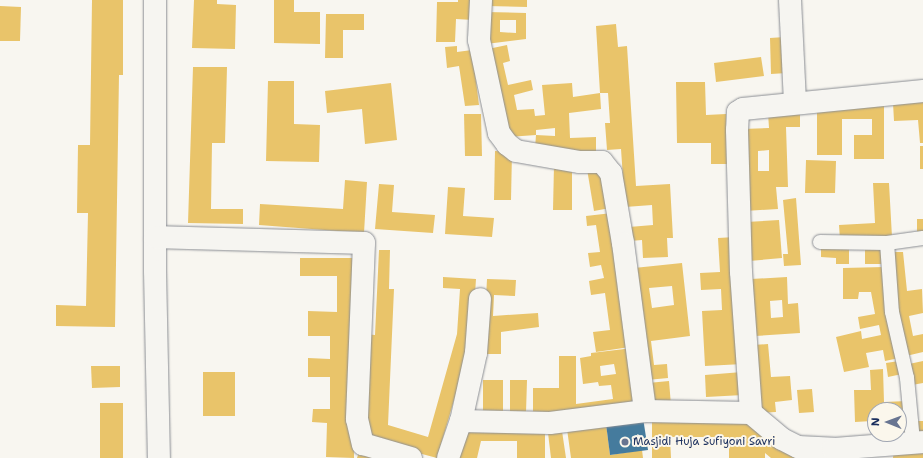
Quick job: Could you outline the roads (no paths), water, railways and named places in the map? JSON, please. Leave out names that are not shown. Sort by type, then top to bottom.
[{"type":"street","points":[[155,0],[155,237],[159,458]]},
{"type":"street","points":[[480,0],[478,40],[499,133],[507,144],[516,151],[580,162],[602,162],[611,173],[623,243],[645,411]]},
{"type":"street","points":[[790,0],[795,103]]},
{"type":"street","points":[[751,413],[741,272],[738,112],[795,103],[923,91]]},
{"type":"street","points":[[155,237],[364,243],[358,419],[363,444],[411,458]]},
{"type":"street","points":[[448,458],[461,421],[476,353],[480,298]]},
{"type":"street","points":[[461,421],[550,423],[645,411],[751,413],[782,439],[798,447],[833,449],[918,442]]},
{"type":"lane","points":[[820,242],[887,243],[923,238]]},
{"type":"lane","points":[[887,243],[892,312],[907,378],[918,442]]},
{"type":"place","name":"Masjidi Huja Sufiyoni Savri","points":[[625,442]]}]
